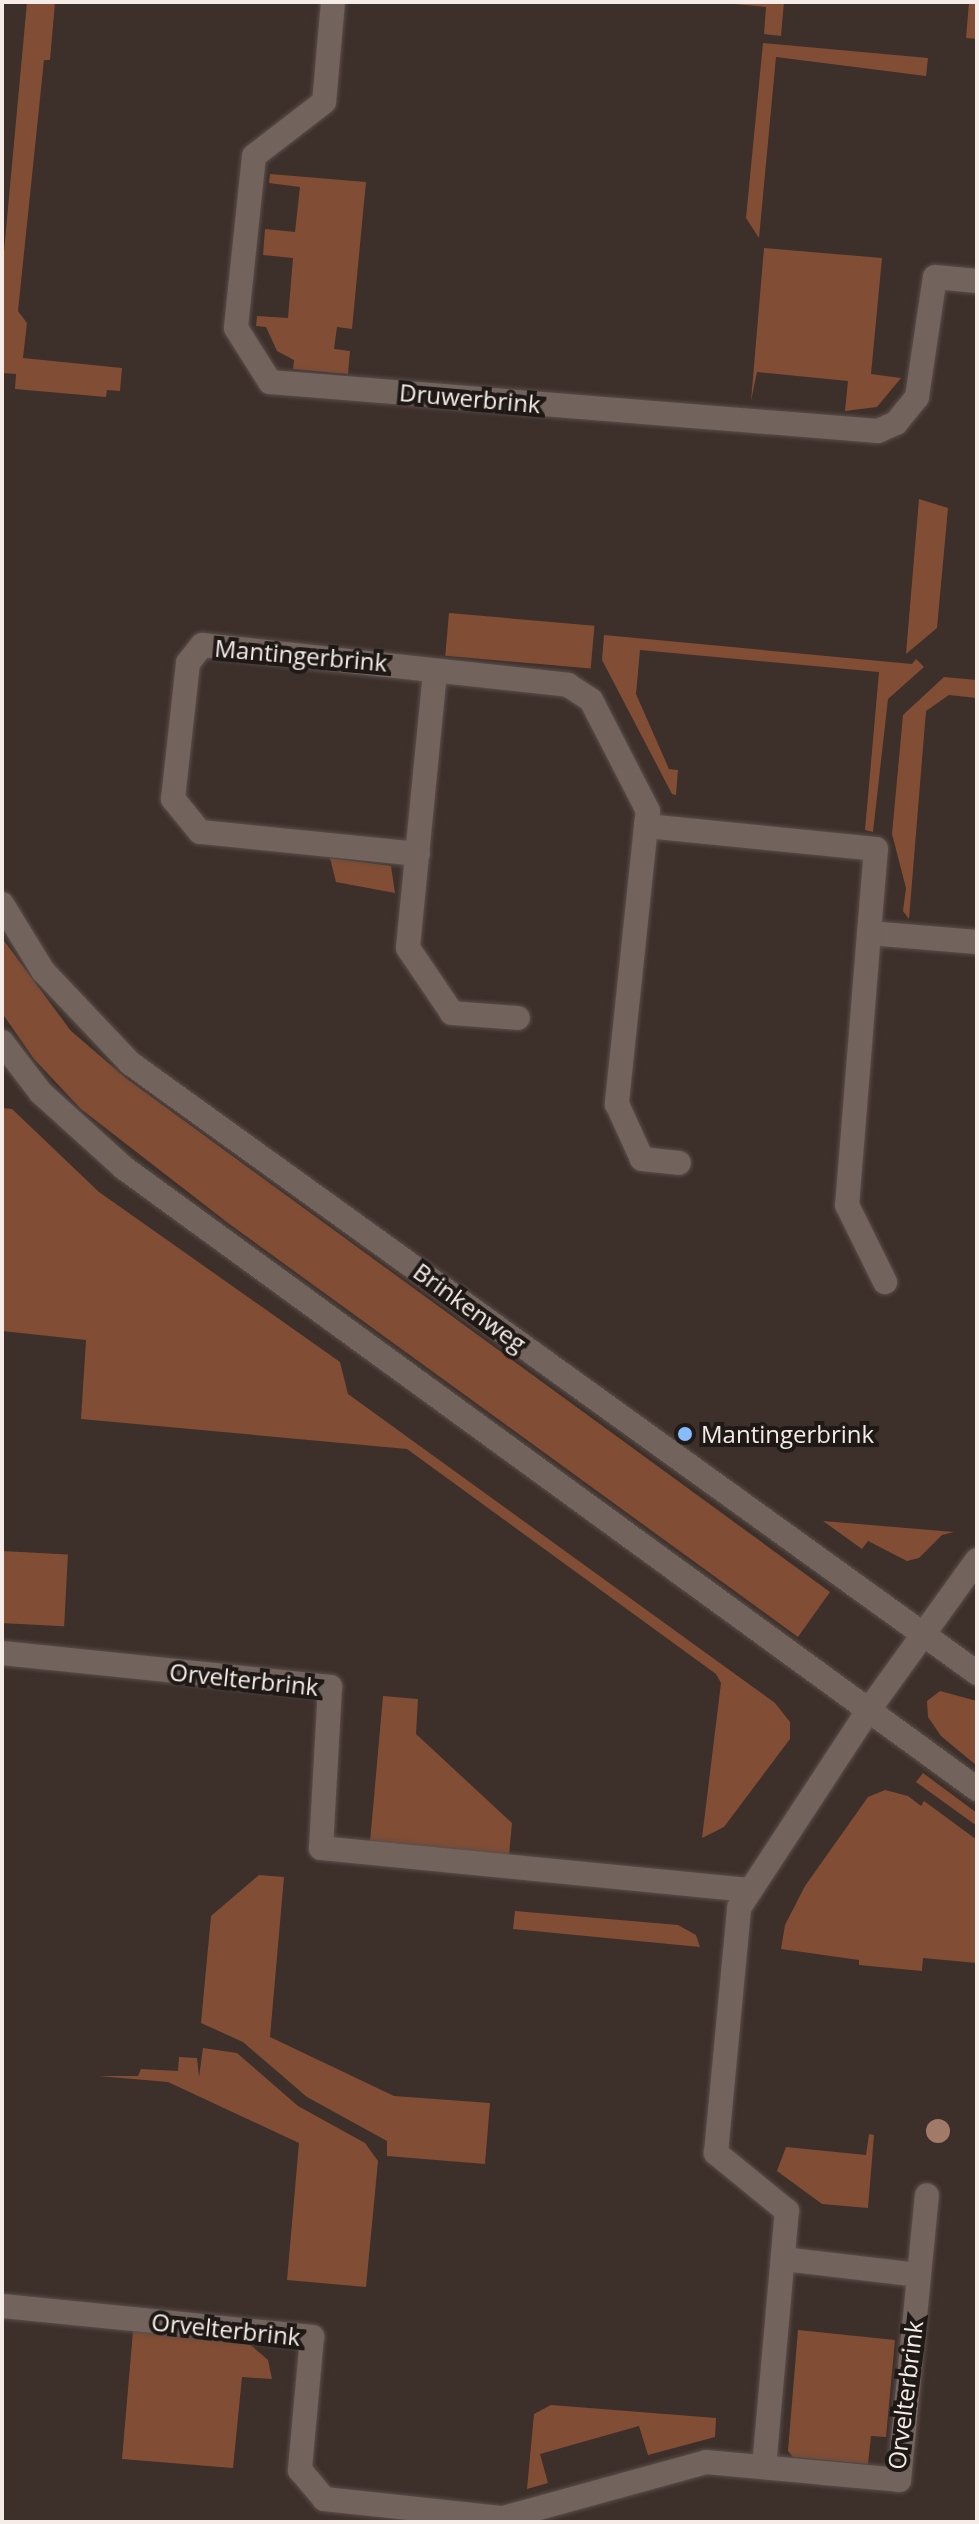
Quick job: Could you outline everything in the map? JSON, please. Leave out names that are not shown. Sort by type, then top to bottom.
[{"type":"street","name":"Druwerbrink","points":[[333,2],[324,102],[254,156],[236,328],[270,382],[878,431],[896,423],[917,397],[935,277],[977,281]]},
{"type":"street","name":"Mantingerbrink","points":[[418,854],[200,832],[173,799],[188,663],[202,645],[413,665],[435,672],[568,685],[591,700],[648,811],[617,1104],[642,1159],[679,1163]]},
{"type":"street","points":[[435,672],[408,948],[452,1013],[518,1018]]},
{"type":"street","points":[[646,826],[876,849],[847,1205],[885,1282]]},
{"type":"street","name":"Brinkenweg","points":[[2,904],[43,971],[130,1063],[977,1673]]},
{"type":"street","points":[[869,933],[977,942]]},
{"type":"street","points":[[2,1042],[41,1093],[124,1168],[977,1789]]},
{"type":"street","points":[[764,2467],[787,2211],[716,2153],[739,1908],[747,1890],[868,1711],[977,1560]]},
{"type":"street","name":"Orvelterbrink","points":[[2,1653],[330,1687],[321,1848],[747,1890]]},
{"type":"street","name":"Orvelterbrink","points":[[2,2306],[312,2337],[300,2470],[324,2499],[503,2518],[706,2462],[899,2480],[927,2195]]},
{"type":"street","points":[[784,2259],[918,2275]]},
{"type":"shaded area","points":[[27,2],[55,2],[50,60],[44,60],[18,311],[27,323],[23,358],[122,368],[120,391],[107,390],[106,397],[15,389],[16,374],[2,373],[2,273]]},
{"type":"shaded area","points":[[713,2],[784,2],[781,36],[764,34],[766,7]]},
{"type":"shaded area","points":[[969,2],[977,2],[977,39],[966,38]]},
{"type":"shaded area","points":[[763,43],[928,58],[926,76],[776,57],[759,238],[746,218]]},
{"type":"shaded area","points":[[270,174],[366,182],[352,329],[337,327],[334,349],[350,351],[348,374],[293,369],[294,360],[277,351],[266,327],[256,326],[257,316],[288,318],[293,258],[263,255],[265,229],[295,232],[300,187],[269,183]]},
{"type":"shaded area","points":[[764,248],[882,258],[871,374],[901,378],[877,407],[845,411],[848,381],[757,372],[751,401]]},
{"type":"shaded area","points":[[919,499],[948,508],[937,628],[906,654]]},
{"type":"shaded area","points":[[449,613],[594,626],[591,669],[445,656]]},
{"type":"shaded area","points":[[604,635],[912,664],[916,659],[924,667],[888,699],[873,832],[865,830],[879,672],[640,650],[636,694],[669,769],[678,770],[676,795],[672,794],[602,660]]},
{"type":"shaded area","points":[[944,677],[977,680],[977,698],[949,695],[926,711],[909,919],[903,911],[906,888],[892,834],[903,715]]},
{"type":"shaded area","points":[[330,858],[391,866],[395,893],[336,882]]},
{"type":"shaded area","points":[[2,938],[71,1031],[127,1079],[830,1592],[798,1637],[228,1223],[81,1109],[34,1059],[2,1013]]},
{"type":"shaded area","points":[[2,1108],[12,1109],[99,1192],[340,1362],[348,1394],[775,1703],[790,1722],[790,1739],[724,1827],[702,1838],[721,1683],[716,1674],[407,1449],[81,1419],[86,1340],[2,1331]]},
{"type":"shaded area","points":[[823,1521],[954,1532],[942,1535],[919,1558],[907,1561],[868,1541],[862,1549]]},
{"type":"shaded area","points":[[2,1551],[68,1554],[64,1626],[2,1623]]},
{"type":"shaded area","points":[[940,1691],[977,1701],[977,1766],[941,1736],[928,1717],[927,1701]]},
{"type":"shaded area","points":[[383,1696],[418,1699],[416,1734],[512,1823],[509,1855],[370,1842]]},
{"type":"shaded area","points":[[923,1773],[977,1813],[977,1826],[916,1782]]},
{"type":"shaded area","points":[[885,1790],[908,1796],[921,1806],[924,1801],[977,1840],[977,1963],[923,1958],[922,1971],[859,1965],[859,1960],[781,1949],[785,1925],[805,1886],[868,1797]]},
{"type":"shaded area","points":[[259,1875],[284,1877],[270,2037],[394,2096],[490,2103],[485,2164],[387,2156],[387,2141],[307,2097],[243,2042],[201,2023],[211,1916]]},
{"type":"shaded area","points":[[515,1911],[678,1925],[696,1935],[700,1947],[513,1929]]},
{"type":"shaded area","points":[[203,2048],[237,2053],[298,2106],[365,2143],[378,2161],[366,2287],[287,2280],[299,2143],[168,2082],[98,2076],[138,2076],[141,2069],[178,2071],[179,2057],[197,2058],[199,2077]]},
{"type":"shaded area","points":[[869,2134],[874,2135],[868,2208],[822,2204],[777,2171],[786,2147],[866,2155]]},
{"type":"shaded area","points":[[798,2330],[895,2340],[886,2437],[871,2436],[868,2464],[793,2457],[788,2451]]},
{"type":"shaded area","points":[[133,2331],[246,2341],[268,2360],[272,2379],[242,2377],[233,2468],[122,2459]]},
{"type":"shaded area","points":[[551,2405],[716,2418],[715,2437],[648,2455],[639,2426],[540,2454],[548,2483],[527,2489],[534,2414]]},
{"type":"place","name":"Mantingerbrink","points":[[685,1434]]}]
